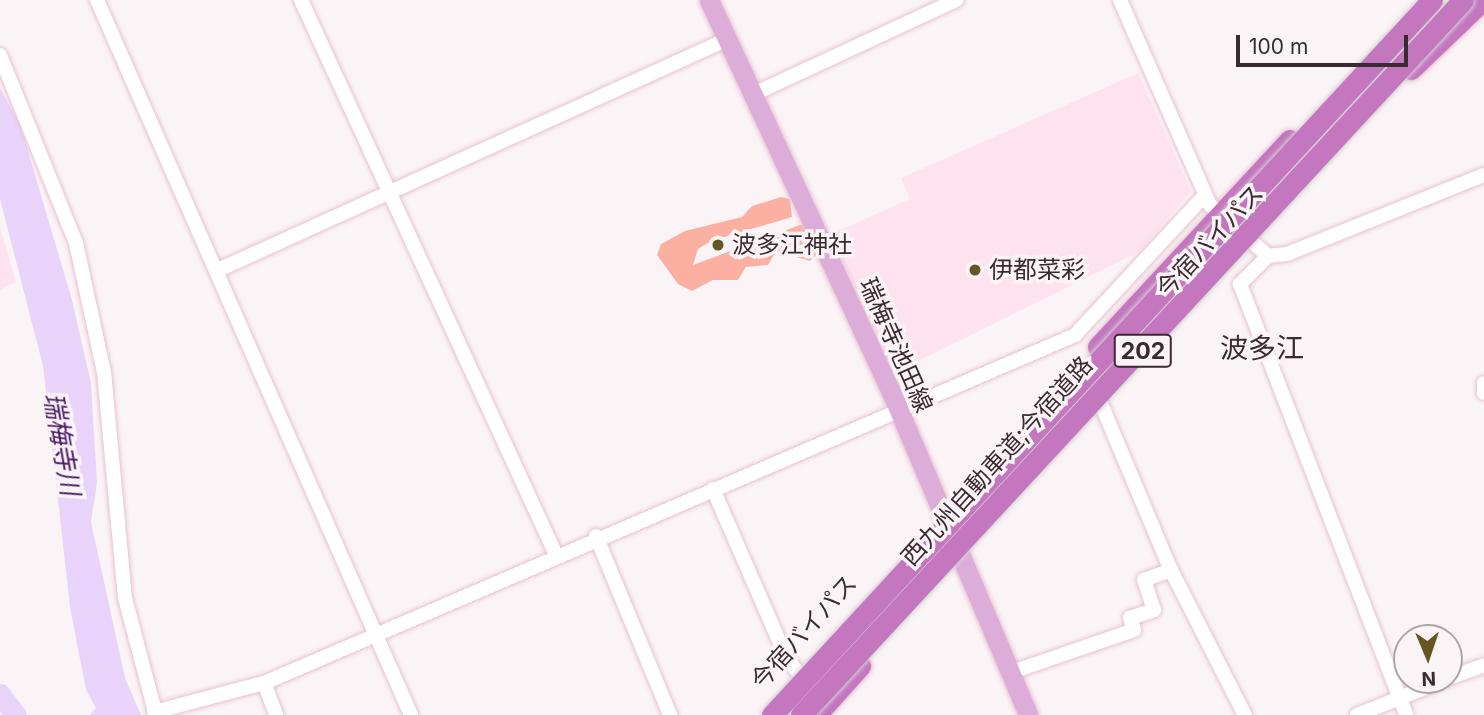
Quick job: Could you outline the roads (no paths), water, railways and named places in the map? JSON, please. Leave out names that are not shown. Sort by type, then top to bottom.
[{"type":"highway","name":"今宿バイパス","points":[[764,715],[1217,214],[1425,0]]},
{"type":"highway","name":"西九州自動車道;今宿道路","points":[[772,715],[1432,0]]},
{"type":"highway","name":"西九州自動車道;今宿道路","points":[[801,715],[1463,0]]},
{"type":"highway","name":"今宿バイパス","points":[[816,715],[1246,239],[1483,0]]},
{"type":"main road","name":"瑞梅寺池田線","points":[[709,0],[756,93],[898,408],[958,556],[1028,715]]},
{"type":"street","points":[[97,0],[218,270],[411,715]]},
{"type":"street","points":[[301,0],[556,555]]},
{"type":"street","points":[[756,93],[956,0]]},
{"type":"street","points":[[1120,0],[1205,195],[1217,214],[1268,256]]},
{"type":"street","points":[[218,270],[728,39]]},
{"type":"street","points":[[0,55],[76,243],[104,372],[125,598],[155,713],[264,683],[596,536],[1075,335],[1205,195]]},
{"type":"street","points":[[1406,715],[1241,284],[1268,256],[1287,254],[1484,175]]},
{"type":"street","points":[[1484,383],[1484,393]]},
{"type":"street","points":[[1099,399],[1171,570],[1245,715]]},
{"type":"street","points":[[713,489],[786,657],[800,675]]},
{"type":"street","points":[[596,536],[670,715]]},
{"type":"street","points":[[1009,673],[1134,629],[1130,618],[1154,610],[1143,580],[1171,570]]},
{"type":"street","points":[[1463,673],[1484,665]]},
{"type":"street","points":[[264,683],[276,715]]},
{"type":"street","points":[[1357,715],[1409,694]]},
{"type":"water","name":"瑞梅寺川","points":[[0,88],[20,124],[72,300],[91,383],[97,483],[91,522],[125,678],[141,715],[90,715],[96,708],[86,690],[70,607],[43,366],[0,199]]},
{"type":"waterway","points":[[0,694],[16,715]]},
{"type":"place","name":"波多江神社","points":[[718,245]]},
{"type":"place","name":"伊都菜彩","points":[[975,270]]},
{"type":"district","name":"波多江","points":[[1262,348]]}]
